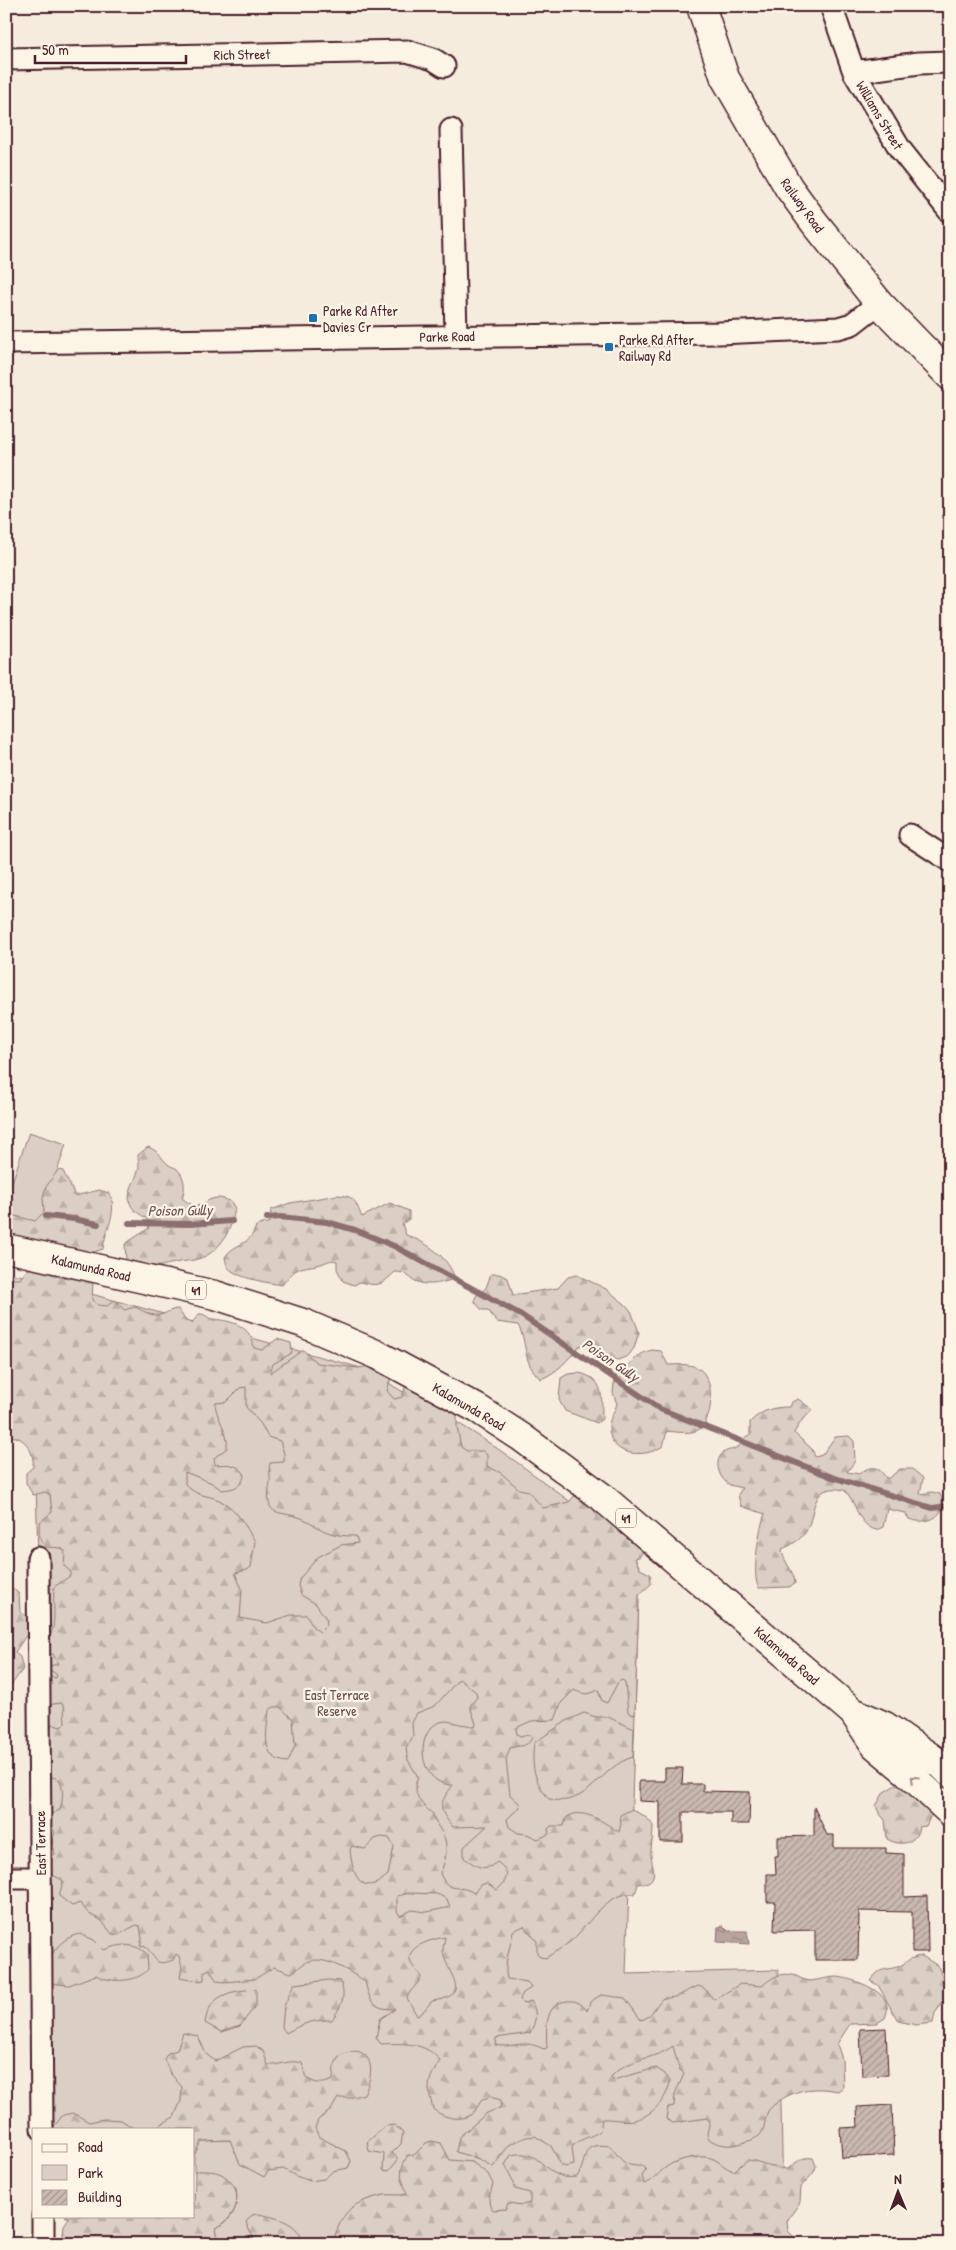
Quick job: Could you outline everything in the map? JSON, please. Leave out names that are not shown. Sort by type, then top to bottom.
[{"type":"main road","name":"Railway Road","points":[[701,6],[725,78],[767,152],[814,222],[879,303],[950,376]]},
{"type":"main road","name":"Kalamunda Road","points":[[6,1248],[214,1295],[303,1323],[378,1355],[478,1408],[521,1437],[602,1497],[853,1712],[875,1746],[906,1771],[950,1812]]},
{"type":"main road","name":"Kalamunda Road","points":[[853,1712],[885,1726],[942,1765],[950,1773]]},
{"type":"street","name":"Williams Street","points":[[831,6],[854,72],[900,149],[950,212]]},
{"type":"street","name":"Rich Street","points":[[6,59],[407,51],[433,59],[444,66]]},
{"type":"street","points":[[854,72],[918,63],[950,62]]},
{"type":"street","points":[[452,130],[456,335]]},
{"type":"street","name":"Parke Road","points":[[6,343],[456,335],[719,333],[824,329],[852,324],[879,303]]},
{"type":"street","points":[[910,835],[950,861]]},
{"type":"street","name":"East Terrace","points":[[38,1558],[42,2128]]},
{"type":"street","points":[[6,1878],[40,1878]]},
{"type":"street","points":[[43,2218],[43,2244]]},
{"type":"green space","points":[[29,1132],[66,1144],[38,1230],[6,1219],[6,1200]]},
{"type":"green space","points":[[148,1147],[179,1171],[184,1182],[182,1198],[189,1203],[198,1206],[212,1199],[220,1198],[230,1201],[235,1208],[225,1238],[215,1250],[201,1258],[150,1268],[138,1267],[126,1260],[125,1244],[149,1228],[147,1219],[132,1207],[129,1197],[138,1171],[138,1155]]},
{"type":"green space","points":[[58,1170],[63,1171],[75,1196],[99,1190],[109,1193],[113,1207],[103,1249],[91,1253],[6,1243],[6,1196],[11,1215],[35,1221],[44,1212],[43,1197],[46,1187]]},
{"type":"green space","points":[[338,1195],[352,1198],[362,1217],[390,1203],[409,1211],[409,1219],[402,1224],[406,1235],[436,1251],[448,1264],[455,1279],[436,1284],[427,1284],[414,1280],[403,1273],[395,1272],[380,1284],[360,1282],[354,1285],[343,1281],[337,1269],[337,1261],[332,1260],[295,1271],[282,1285],[237,1274],[228,1267],[225,1257],[233,1248],[250,1238],[256,1226],[270,1222],[271,1210],[290,1203]]},
{"type":"green space","name":"East Terrace Reserve","points":[[32,1268],[64,1278],[93,1281],[92,1300],[98,1305],[107,1306],[115,1300],[124,1310],[135,1307],[155,1315],[161,1315],[178,1309],[186,1321],[192,1323],[199,1314],[203,1314],[211,1319],[234,1323],[245,1329],[252,1340],[254,1348],[262,1350],[277,1339],[291,1343],[292,1353],[273,1364],[270,1373],[303,1350],[317,1363],[358,1368],[372,1366],[392,1374],[387,1391],[394,1399],[402,1397],[406,1385],[457,1409],[457,1427],[461,1447],[467,1451],[483,1451],[487,1455],[487,1466],[501,1473],[519,1489],[528,1491],[543,1508],[569,1502],[578,1492],[596,1499],[594,1510],[596,1514],[604,1509],[646,1547],[640,1556],[635,1559],[640,1569],[650,1574],[651,1584],[639,1595],[635,1714],[632,1715],[628,1712],[625,1682],[622,1680],[618,1682],[607,1703],[602,1701],[598,1690],[586,1694],[574,1690],[561,1703],[555,1720],[531,1721],[516,1728],[517,1734],[520,1736],[531,1735],[532,1738],[525,1745],[510,1748],[506,1759],[510,1795],[519,1803],[520,1807],[507,1819],[509,1827],[518,1833],[527,1834],[538,1839],[549,1834],[548,1829],[551,1826],[564,1826],[566,1818],[579,1814],[594,1817],[619,1832],[621,1824],[620,1815],[632,1809],[646,1818],[653,1826],[651,1855],[653,1876],[646,1883],[638,1884],[635,1894],[625,1894],[607,1903],[572,1940],[546,1958],[540,1957],[537,1953],[537,1941],[524,1926],[513,1931],[507,1961],[507,1979],[527,1982],[531,1988],[523,1993],[520,1999],[523,2004],[531,2001],[535,2009],[535,2021],[530,2033],[496,2038],[495,2045],[529,2044],[544,2049],[547,2048],[548,2018],[554,2006],[568,2001],[579,2003],[587,2011],[590,2002],[601,1995],[625,1998],[641,2020],[651,2014],[663,1998],[679,1996],[699,1986],[705,1989],[714,2000],[740,1984],[762,1986],[773,1978],[786,1974],[811,1981],[837,1977],[859,1982],[875,1990],[885,2001],[887,2008],[885,2018],[877,2023],[850,2024],[837,2044],[842,2059],[843,2087],[838,2091],[822,2089],[793,2093],[776,2103],[768,2111],[763,2130],[759,2136],[738,2144],[718,2144],[708,2139],[707,2133],[710,2122],[707,2118],[673,2123],[666,2119],[668,2107],[674,2106],[675,2094],[684,2074],[679,2069],[673,2046],[666,2051],[624,2066],[611,2077],[613,2080],[656,2068],[665,2074],[670,2081],[663,2099],[655,2109],[644,2117],[629,2121],[602,2119],[600,2131],[572,2147],[574,2165],[566,2167],[561,2165],[551,2146],[535,2136],[526,2137],[509,2145],[493,2167],[479,2159],[456,2152],[459,2137],[487,2113],[500,2108],[501,2100],[490,2097],[482,2099],[472,2114],[461,2118],[446,2116],[433,2109],[429,2084],[440,2061],[435,2055],[421,2047],[405,2044],[381,2044],[376,2038],[380,2019],[395,2009],[381,2008],[373,2003],[365,1981],[339,1966],[317,1960],[305,1963],[291,1973],[274,1967],[255,1979],[217,1981],[209,1969],[204,1972],[204,1980],[199,1981],[180,1977],[182,1967],[179,1956],[176,1954],[173,1960],[162,1963],[158,1962],[144,1945],[140,1946],[142,1939],[140,1926],[136,1925],[118,1935],[112,1934],[101,1920],[89,1914],[80,1903],[72,1906],[59,1896],[63,1882],[61,1879],[48,1873],[40,1863],[55,1854],[52,1840],[55,1833],[53,1829],[47,1829],[47,1816],[60,1810],[62,1798],[62,1786],[59,1779],[48,1776],[49,1732],[52,1724],[60,1727],[65,1724],[64,1706],[61,1703],[53,1704],[46,1710],[47,1676],[56,1678],[57,1675],[49,1669],[49,1666],[58,1664],[53,1654],[48,1654],[44,1645],[52,1633],[54,1587],[70,1576],[71,1572],[64,1566],[65,1551],[61,1548],[46,1547],[40,1539],[40,1522],[52,1512],[50,1495],[45,1492],[33,1495],[26,1483],[26,1473],[33,1467],[30,1449],[18,1438],[6,1437],[6,1428],[9,1422],[6,1415],[6,1273],[14,1279],[20,1279],[27,1270]],"holes":[[[246,1387],[246,1407],[261,1424],[268,1437],[280,1441],[284,1453],[284,1462],[270,1463],[268,1495],[271,1508],[276,1512],[306,1520],[328,1532],[356,1536],[358,1543],[341,1545],[318,1557],[300,1578],[298,1585],[301,1595],[316,1604],[327,1620],[326,1626],[320,1632],[313,1627],[307,1615],[291,1615],[267,1623],[240,1618],[242,1589],[235,1573],[251,1567],[255,1541],[240,1518],[225,1503],[197,1493],[185,1484],[185,1472],[212,1483],[222,1490],[234,1488],[244,1478],[244,1473],[238,1467],[223,1464],[215,1465],[214,1458],[227,1448],[226,1436],[215,1403],[226,1402],[240,1388]],[[459,1679],[476,1692],[477,1697],[470,1706],[476,1724],[475,1727],[447,1721],[435,1725],[428,1732],[423,1754],[431,1775],[440,1782],[453,1785],[445,1797],[442,1806],[444,1815],[453,1827],[487,1826],[464,1847],[464,1858],[484,1868],[497,1862],[501,1865],[506,1872],[506,1879],[497,1890],[487,1883],[480,1885],[474,1893],[450,1886],[443,1880],[440,1873],[446,1857],[445,1840],[433,1814],[418,1798],[416,1789],[418,1777],[408,1760],[406,1749],[413,1736],[412,1723],[417,1713],[435,1706]],[[274,1707],[280,1707],[293,1719],[295,1746],[288,1762],[273,1756],[269,1750],[266,1735],[269,1710]],[[381,1837],[389,1838],[394,1847],[388,1875],[378,1883],[367,1885],[362,1883],[355,1873],[350,1849],[352,1846],[365,1849],[375,1839]],[[410,1893],[437,1894],[447,1899],[450,1907],[427,1912],[412,1910],[400,1916],[397,1911],[397,1896]],[[445,1937],[443,1953],[455,1984],[455,1990],[452,1995],[432,2001],[417,2016],[407,1998],[421,1977],[413,1966],[410,1955],[417,1947]]]},
{"type":"green space","name":"East Terrace Reserve","points":[[6,1272],[372,1371],[507,1455],[600,1524],[621,1542],[636,1560],[640,1569],[626,1974],[778,1970],[784,2244],[274,2244],[256,2239],[258,2244],[217,2244],[216,2228],[231,2217],[237,2201],[236,2188],[195,2172],[195,2153],[201,2141],[230,2140],[272,2130],[42,2128],[38,1558],[34,1405],[6,1406]]},
{"type":"green space","points":[[491,1274],[499,1274],[508,1278],[513,1295],[558,1288],[568,1277],[577,1275],[606,1289],[631,1311],[639,1332],[634,1348],[628,1356],[618,1360],[601,1356],[598,1350],[590,1344],[579,1346],[558,1369],[541,1379],[535,1373],[528,1360],[518,1325],[497,1322],[488,1310],[482,1310],[475,1302],[475,1297],[486,1288]]},
{"type":"green space","points":[[652,1350],[661,1351],[668,1365],[690,1365],[704,1373],[710,1388],[711,1397],[708,1415],[701,1428],[694,1432],[667,1431],[663,1446],[647,1453],[629,1453],[621,1450],[611,1437],[609,1424],[617,1404],[613,1393],[614,1383],[637,1356]]},
{"type":"green space","points":[[579,1373],[588,1376],[598,1384],[601,1396],[602,1419],[597,1423],[565,1411],[559,1400],[561,1378],[568,1374]]},
{"type":"green space","points":[[798,1399],[813,1410],[802,1420],[794,1433],[812,1449],[815,1457],[822,1455],[835,1437],[849,1436],[854,1441],[855,1461],[847,1472],[859,1474],[867,1469],[874,1468],[880,1471],[886,1478],[889,1478],[900,1469],[912,1469],[923,1478],[920,1494],[932,1492],[940,1494],[942,1508],[935,1517],[923,1521],[909,1519],[905,1513],[887,1509],[883,1527],[876,1530],[869,1527],[861,1518],[849,1495],[844,1490],[832,1489],[824,1491],[816,1502],[805,1533],[795,1542],[782,1549],[795,1584],[789,1587],[759,1588],[756,1563],[758,1541],[765,1514],[741,1506],[738,1495],[742,1488],[726,1483],[719,1471],[718,1462],[724,1452],[738,1447],[750,1435],[750,1422],[754,1418],[768,1410],[790,1407],[792,1402]]},
{"type":"green space","points":[[6,1587],[11,1587],[19,1594],[20,1612],[30,1619],[29,1631],[15,1652],[20,1657],[23,1669],[6,1692]]},
{"type":"green space","points":[[584,1713],[596,1717],[608,1717],[634,1729],[633,1757],[622,1762],[594,1785],[574,1798],[563,1800],[549,1799],[540,1786],[533,1766],[534,1743],[568,1720]]},
{"type":"green space","points":[[909,1777],[932,1813],[926,1826],[919,1827],[915,1837],[907,1842],[897,1843],[887,1839],[885,1820],[876,1806],[884,1792]]},
{"type":"green space","points":[[80,1934],[94,1940],[104,1950],[121,1945],[137,1947],[147,1954],[148,1969],[143,1974],[131,1979],[116,1980],[96,1975],[69,1985],[48,1983],[48,1964],[55,1950],[66,1939]]},
{"type":"green space","points":[[922,1956],[938,1966],[947,1990],[946,1999],[935,2013],[933,2023],[916,2025],[898,2021],[878,1985],[870,1981],[879,1971],[900,1966],[910,1959]]},
{"type":"green space","points":[[329,1980],[340,1981],[343,1992],[340,2006],[332,2020],[308,2023],[286,2033],[282,2027],[284,2006],[294,1984]]},
{"type":"green space","points":[[256,1989],[256,2005],[240,2026],[221,2032],[205,2023],[211,2006],[222,1996],[238,1991]]},
{"type":"green space","points":[[183,2033],[198,2036],[206,2054],[215,2061],[243,2047],[256,2046],[263,2051],[268,2065],[293,2062],[302,2063],[306,2078],[319,2083],[333,2080],[334,2067],[339,2056],[353,2051],[362,2053],[369,2061],[370,2067],[370,2078],[364,2094],[350,2098],[338,2098],[331,2110],[318,2120],[315,2128],[319,2137],[346,2151],[351,2161],[348,2168],[333,2171],[324,2179],[310,2181],[283,2169],[268,2171],[264,2177],[240,2164],[230,2140],[201,2141],[195,2153],[195,2128],[159,2128],[160,2125],[174,2117],[181,2101],[182,2087],[170,2073],[164,2059],[168,2053],[177,2050]]},
{"type":"green space","points":[[73,2113],[89,2122],[104,2119],[121,2120],[133,2128],[53,2128],[63,2115]]},
{"type":"green space","points":[[394,2125],[403,2133],[401,2144],[392,2153],[397,2157],[397,2161],[389,2171],[383,2170],[384,2154],[369,2151],[367,2142],[386,2126]]},
{"type":"green space","points":[[431,2141],[441,2143],[450,2160],[472,2162],[488,2174],[493,2184],[489,2201],[493,2210],[506,2209],[508,2203],[522,2205],[530,2203],[530,2193],[515,2189],[505,2165],[511,2155],[522,2154],[531,2156],[557,2175],[577,2177],[586,2152],[589,2149],[600,2145],[610,2146],[626,2164],[642,2166],[646,2170],[642,2176],[644,2184],[669,2165],[696,2157],[710,2158],[734,2171],[747,2160],[787,2169],[802,2159],[813,2158],[816,2166],[814,2172],[801,2187],[800,2202],[787,2221],[788,2231],[797,2240],[795,2244],[332,2244],[344,2217],[355,2206],[384,2195],[407,2194],[402,2179],[402,2166],[408,2155],[414,2155],[426,2143]]},
{"type":"green space","points":[[195,2171],[220,2173],[230,2181],[237,2195],[234,2210],[230,2217],[216,2228],[217,2244],[62,2244],[64,2225],[69,2218],[195,2218]]},
{"type":"green space","points":[[259,2214],[280,2219],[293,2226],[301,2237],[303,2244],[258,2244],[246,2222],[252,2215]]},
{"type":"water","points":[[723,1926],[728,1931],[747,1931],[749,1944],[717,1942],[718,1927]]},
{"type":"building","points":[[665,1768],[683,1768],[682,1784],[703,1784],[703,1791],[750,1792],[749,1824],[731,1824],[731,1812],[683,1812],[683,1842],[660,1842],[660,1802],[639,1801],[639,1781],[665,1781]]},
{"type":"building","points":[[814,1807],[827,1835],[834,1835],[834,1848],[886,1848],[886,1853],[904,1854],[904,1897],[927,1896],[928,1952],[912,1952],[912,1912],[859,1911],[858,1960],[815,1960],[815,1930],[774,1931],[775,1902],[767,1902],[767,1874],[776,1874],[775,1856],[778,1856],[778,1837],[814,1836]]},
{"type":"building","points":[[886,2028],[888,2075],[862,2076],[860,2029]]},
{"type":"building","points":[[892,2105],[894,2155],[842,2158],[840,2128],[858,2127],[857,2107]]},
{"type":"waterway","points":[[46,1216],[98,1224]]},
{"type":"waterway","name":"Poison Gully","points":[[267,1218],[280,1217],[327,1222],[355,1230],[394,1246],[521,1315],[660,1409],[832,1477],[932,1508],[950,1506]]},
{"type":"waterway","name":"Poison Gully","points":[[129,1223],[190,1224],[232,1221]]},
{"type":"place","name":"Parke Rd After Davies Cr","points":[[313,318]]},
{"type":"place","name":"Parke Rd After Railway Rd","points":[[609,347]]}]
